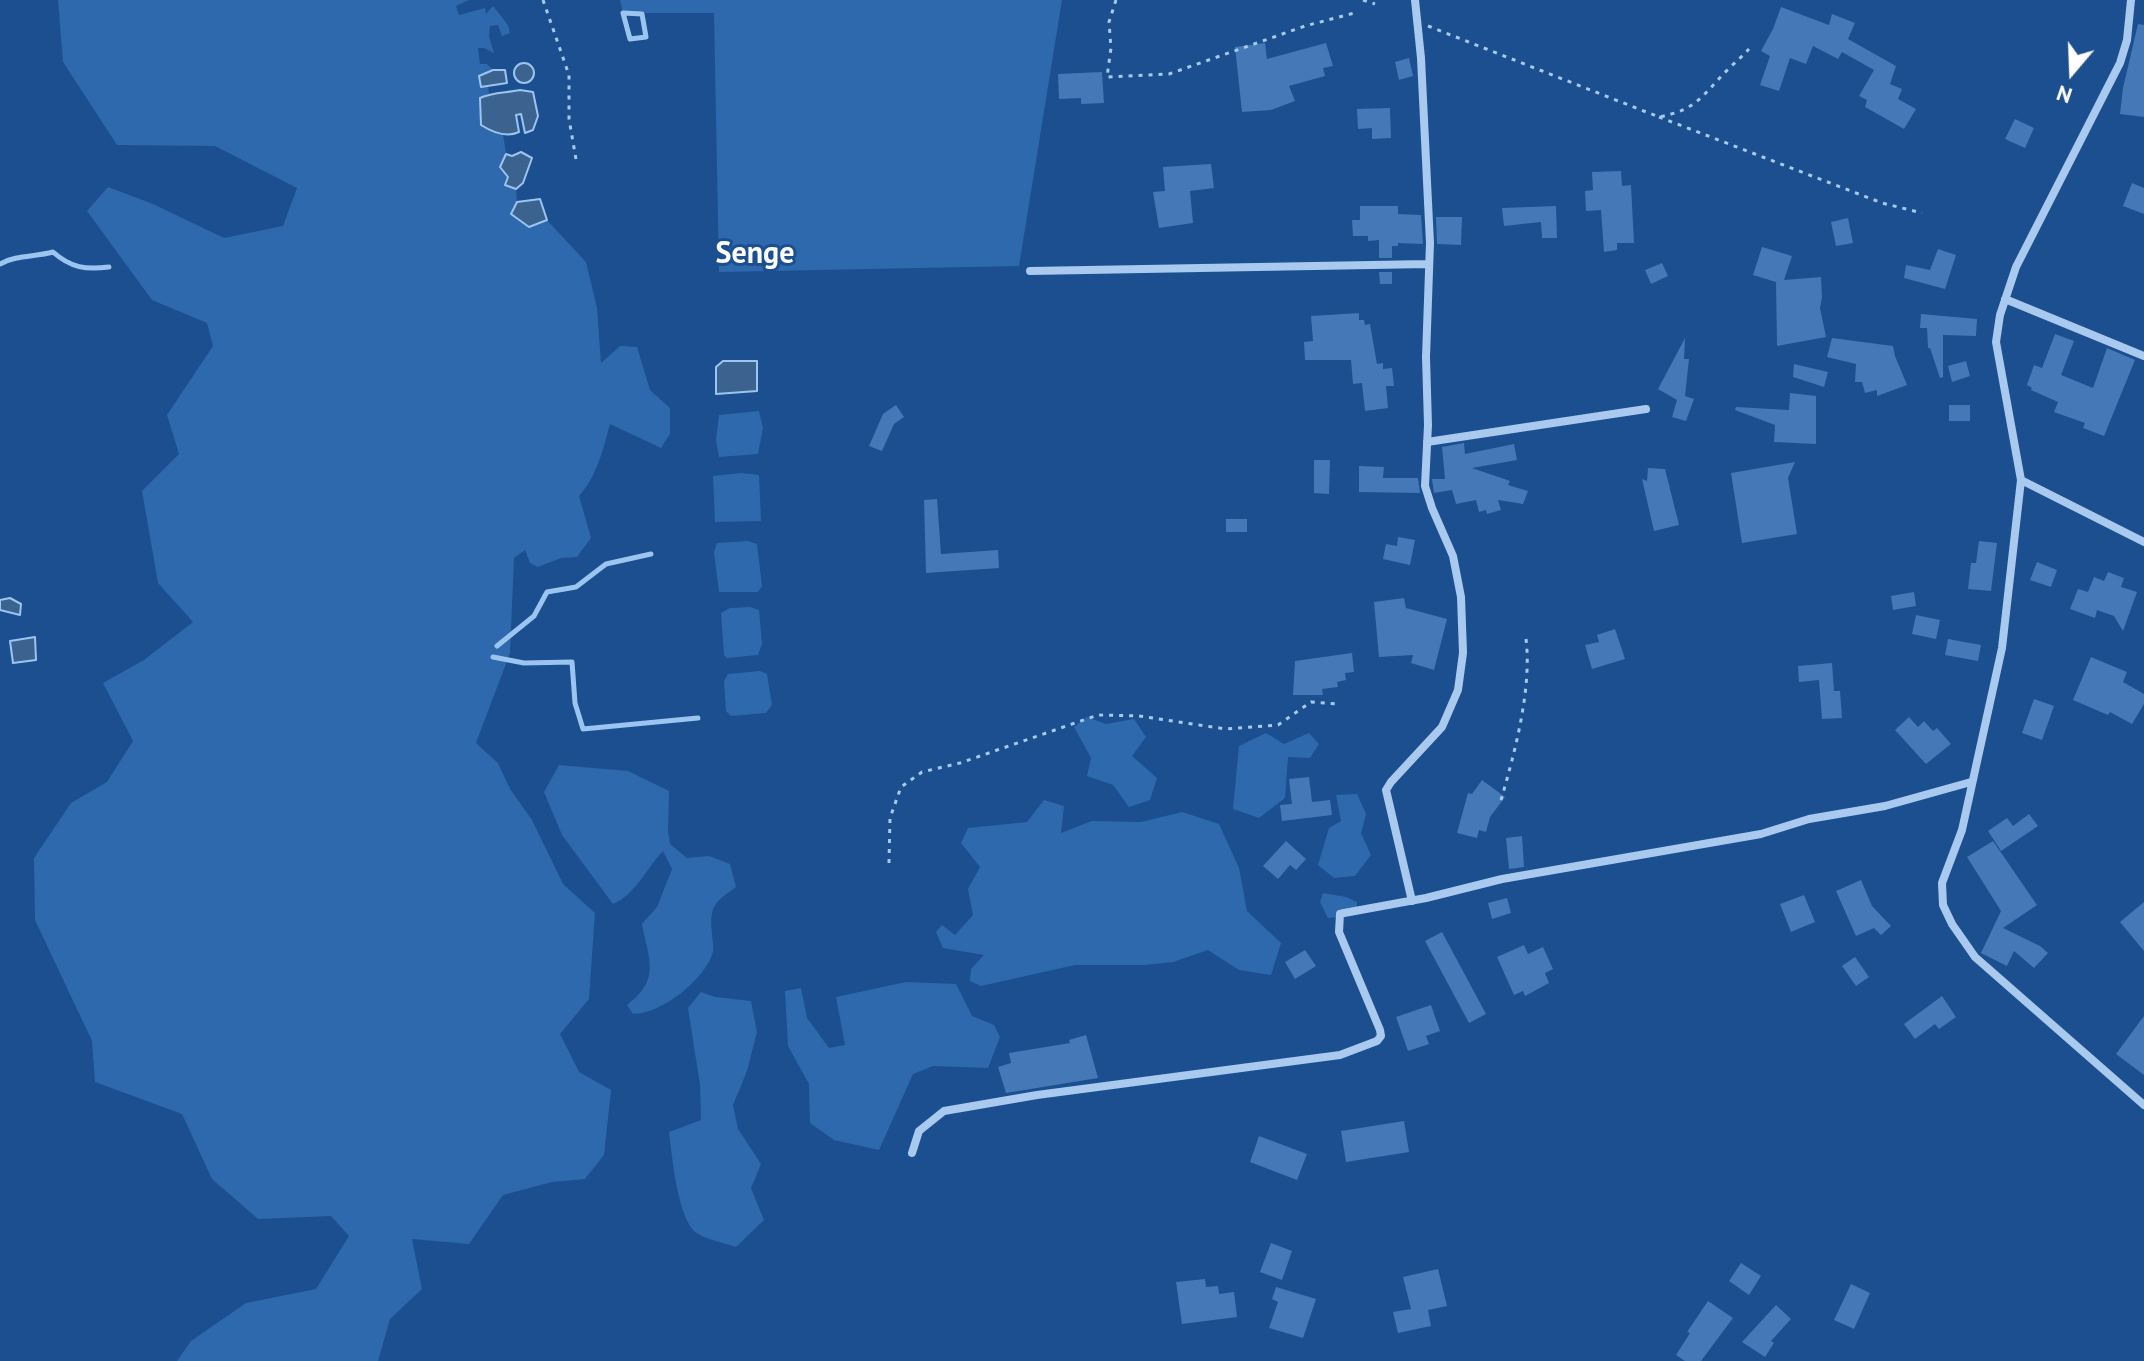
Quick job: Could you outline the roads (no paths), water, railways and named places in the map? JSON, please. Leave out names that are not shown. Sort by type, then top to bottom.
[{"type":"street","points":[[1412,901],[1386,790],[1442,727],[1458,690],[1463,653],[1461,597],[1453,556],[1425,486],[1430,243],[1415,0]]},
{"type":"street","points":[[2131,0],[2127,40],[2120,63],[2016,267],[2005,299],[1996,342],[2021,480],[2002,648],[1962,830],[1942,883],[1943,905],[1975,957],[2144,1105]]},
{"type":"street","points":[[1030,271],[1428,264]]},
{"type":"street","points":[[2005,299],[2144,356]]},
{"type":"street","points":[[1427,442],[1646,409]]},
{"type":"street","points":[[2021,480],[2144,542]]},
{"type":"street","points":[[912,1153],[919,1131],[944,1111],[1037,1095],[1340,1055],[1377,1041],[1381,1036],[1380,1030],[1339,932],[1340,914],[1412,901],[1502,879],[1761,834],[1809,819],[1885,806],[1971,782]]},
{"type":"waterway","points":[[623,13],[642,14],[646,37],[630,39],[623,13]]},
{"type":"waterway","points":[[0,264],[53,252],[79,267],[109,267]]},
{"type":"waterway","points":[[497,646],[534,616],[547,592],[576,587],[606,564],[651,554]]},
{"type":"waterway","points":[[493,657],[524,663],[572,662],[575,703],[583,729],[698,718]]},
{"type":"district","name":"Senge","points":[[755,254]]}]
